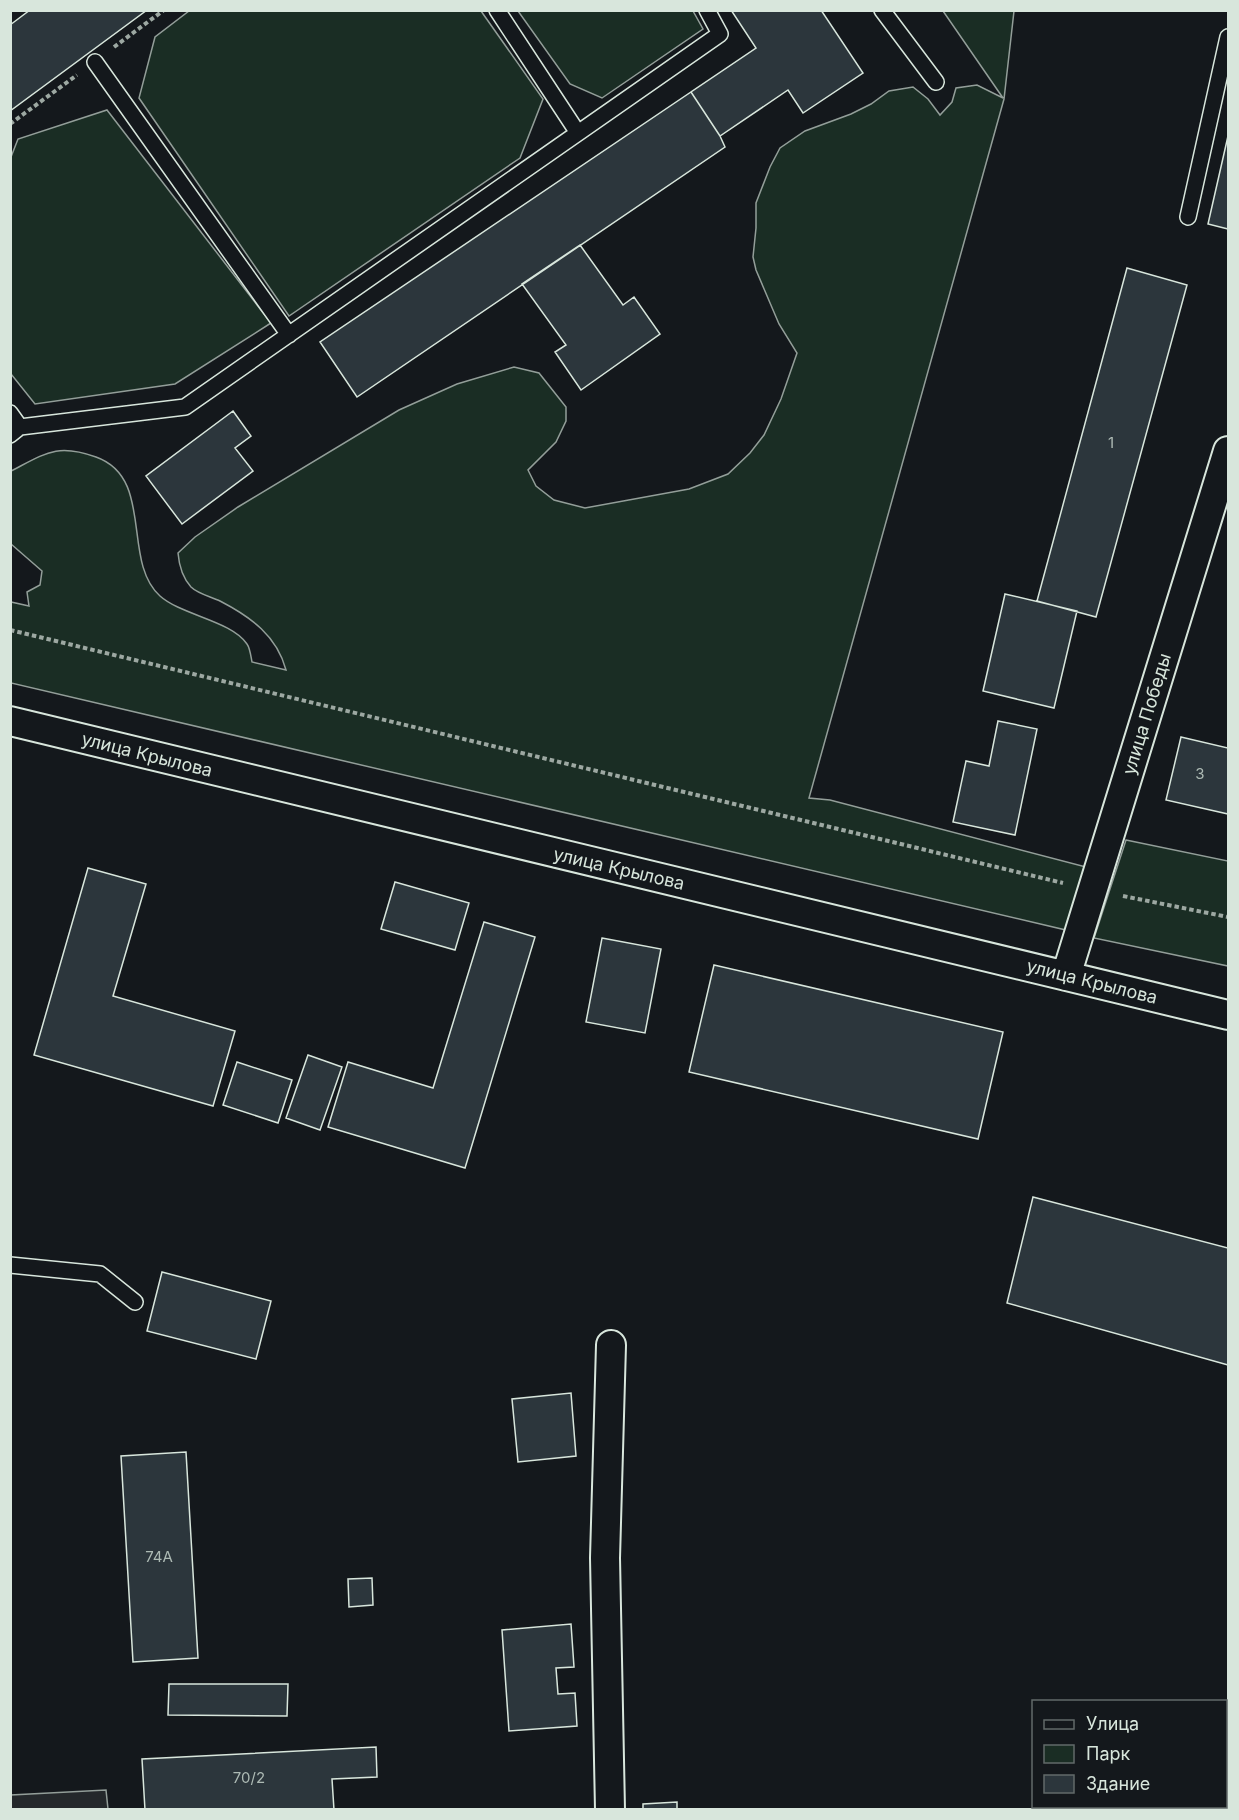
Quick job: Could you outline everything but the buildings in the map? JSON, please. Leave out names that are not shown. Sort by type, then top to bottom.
[{"type":"street","name":"улица Победы","points":[[1066,976],[1228,451]]},
{"type":"street","name":"улица Крылова","points":[[10,721],[1228,1015]]},
{"type":"street","points":[[610,1809],[605,1558],[611,1345]]},
{"type":"lane","points":[[497,10],[578,133]]},
{"type":"lane","points":[[10,413],[15,431],[185,407],[720,34],[707,10]]},
{"type":"lane","points":[[882,10],[936,82]]},
{"type":"lane","points":[[1188,217],[1228,37]]},
{"type":"lane","points":[[95,62],[289,335]]},
{"type":"lane","points":[[10,1265],[100,1274],[135,1302]]},
{"type":"path","points":[[10,630],[1093,890],[1228,917]]},
{"type":"green space","points":[[189,11],[481,11],[543,99],[520,158],[289,316],[139,98],[155,37]]},
{"type":"green space","points":[[518,11],[693,11],[703,29],[602,98],[570,84]]},
{"type":"green space","points":[[943,11],[1014,11],[1004,99],[809,798],[830,800],[1086,867],[1066,930],[11,683],[11,602],[29,606],[27,592],[40,585],[42,571],[11,544],[11,471],[52,452],[83,453],[96,457],[114,468],[125,483],[132,501],[142,562],[148,581],[160,596],[169,603],[230,629],[240,636],[248,646],[252,662],[286,670],[276,647],[252,621],[231,607],[191,587],[181,571],[178,553],[195,537],[238,507],[399,410],[457,384],[514,367],[539,373],[566,407],[566,421],[556,442],[528,470],[536,486],[554,500],[585,508],[689,489],[728,474],[750,453],[764,435],[781,399],[797,353],[779,324],[756,270],[753,257],[756,203],[770,167],[780,148],[805,131],[851,114],[871,104],[889,91],[913,87],[928,99],[940,115],[952,102],[956,88],[977,85],[1003,98]]},
{"type":"green space","points":[[107,110],[271,323],[175,384],[35,404],[11,374],[11,157],[18,139]]},
{"type":"green space","points":[[1126,840],[1228,861],[1228,966],[1094,938]]},
{"type":"shaded area","points":[[106,1790],[108,1809],[11,1809],[11,1795]]}]
